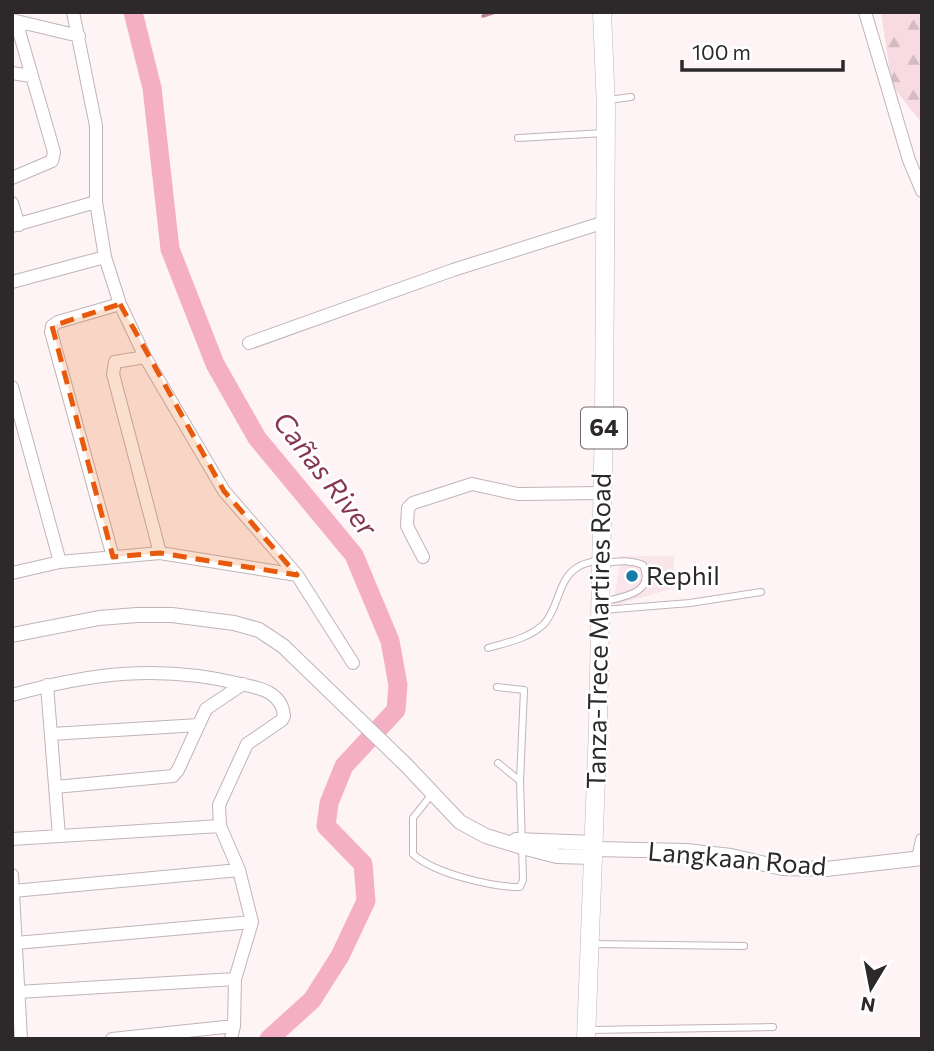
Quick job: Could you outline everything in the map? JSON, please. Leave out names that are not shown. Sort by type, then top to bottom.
[{"type":"main road","name":"Tanza-Trece Martires Road","points":[[586,1034],[601,561],[606,133],[602,12]]},
{"type":"street","points":[[73,12],[96,126],[96,202],[105,257],[120,304],[145,357],[224,491],[297,575],[353,663]]},
{"type":"street","points":[[865,12],[909,160],[922,191]]},
{"type":"street","points":[[14,21],[79,36]]},
{"type":"street","points":[[12,178],[47,165],[53,158],[14,21]]},
{"type":"street","points":[[12,73],[31,76]]},
{"type":"street","points":[[12,202],[16,226],[96,202]]},
{"type":"street","points":[[249,343],[453,270],[605,222]]},
{"type":"street","points":[[12,282],[105,257]]},
{"type":"street","points":[[113,557],[51,332],[52,326],[58,322],[120,304]]},
{"type":"street","points":[[145,357],[115,362],[113,374],[160,553]]},
{"type":"street","points":[[12,387],[60,562]]},
{"type":"street","points":[[423,557],[407,526],[408,508],[413,503],[472,484],[518,494],[602,493]]},
{"type":"street","points":[[12,573],[60,562],[160,553],[297,575]]},
{"type":"street","name":"Langkaan Road","points":[[12,635],[99,618],[137,615],[172,615],[234,623],[259,630],[283,646],[406,765],[460,822],[486,836],[557,856],[570,849],[686,851],[731,856],[782,868],[826,870],[920,858]]},
{"type":"street","points":[[12,695],[96,676],[150,671],[214,677],[268,690],[284,709],[284,716],[247,744],[219,805],[220,826],[239,870],[252,922],[235,979],[233,1032],[112,1039]]},
{"type":"street","points":[[55,787],[173,776],[206,709],[243,684]]},
{"type":"street","points":[[47,685],[59,836]]},
{"type":"street","points":[[51,734],[199,725]]},
{"type":"street","points":[[12,839],[220,826]]},
{"type":"street","points":[[920,858],[922,841]]},
{"type":"street","points":[[13,891],[239,870]]},
{"type":"street","points":[[12,875],[21,1039]]},
{"type":"street","points":[[16,943],[252,922]]},
{"type":"street","points":[[18,992],[235,979]]},
{"type":"lane","points":[[606,100],[631,97]]},
{"type":"lane","points":[[518,138],[606,133]]},
{"type":"lane","points":[[488,648],[532,634],[553,611],[564,582],[576,568],[601,561],[643,565],[646,577],[642,588],[636,593],[600,606]]},
{"type":"lane","points":[[600,606],[690,603],[761,592]]},
{"type":"lane","points":[[432,793],[413,818],[413,854],[421,862],[460,876],[520,887],[523,880],[517,843],[524,690],[496,687]]},
{"type":"lane","points":[[498,763],[520,781]]},
{"type":"lane","points":[[590,944],[744,946]]},
{"type":"lane","points":[[586,1034],[773,1027]]},
{"type":"highlighted area","points":[[120,304],[224,491],[297,575],[160,553],[113,557],[52,326]]},
{"type":"shaded area","name":"Rephil","points":[[621,556],[674,556],[674,588],[613,606]]},
{"type":"green space","points":[[881,12],[922,12],[922,123],[892,86]]},
{"type":"waterway","name":"Cañas River","points":[[133,12],[152,88],[170,249],[215,364],[257,438],[354,555],[390,641],[398,685],[396,710],[344,766],[329,803],[326,826],[363,864],[366,901],[340,956],[312,1000],[269,1039]]},
{"type":"waterway","points":[[483,16],[495,12]]},
{"type":"place","name":"Rephil","points":[[632,576]]}]
